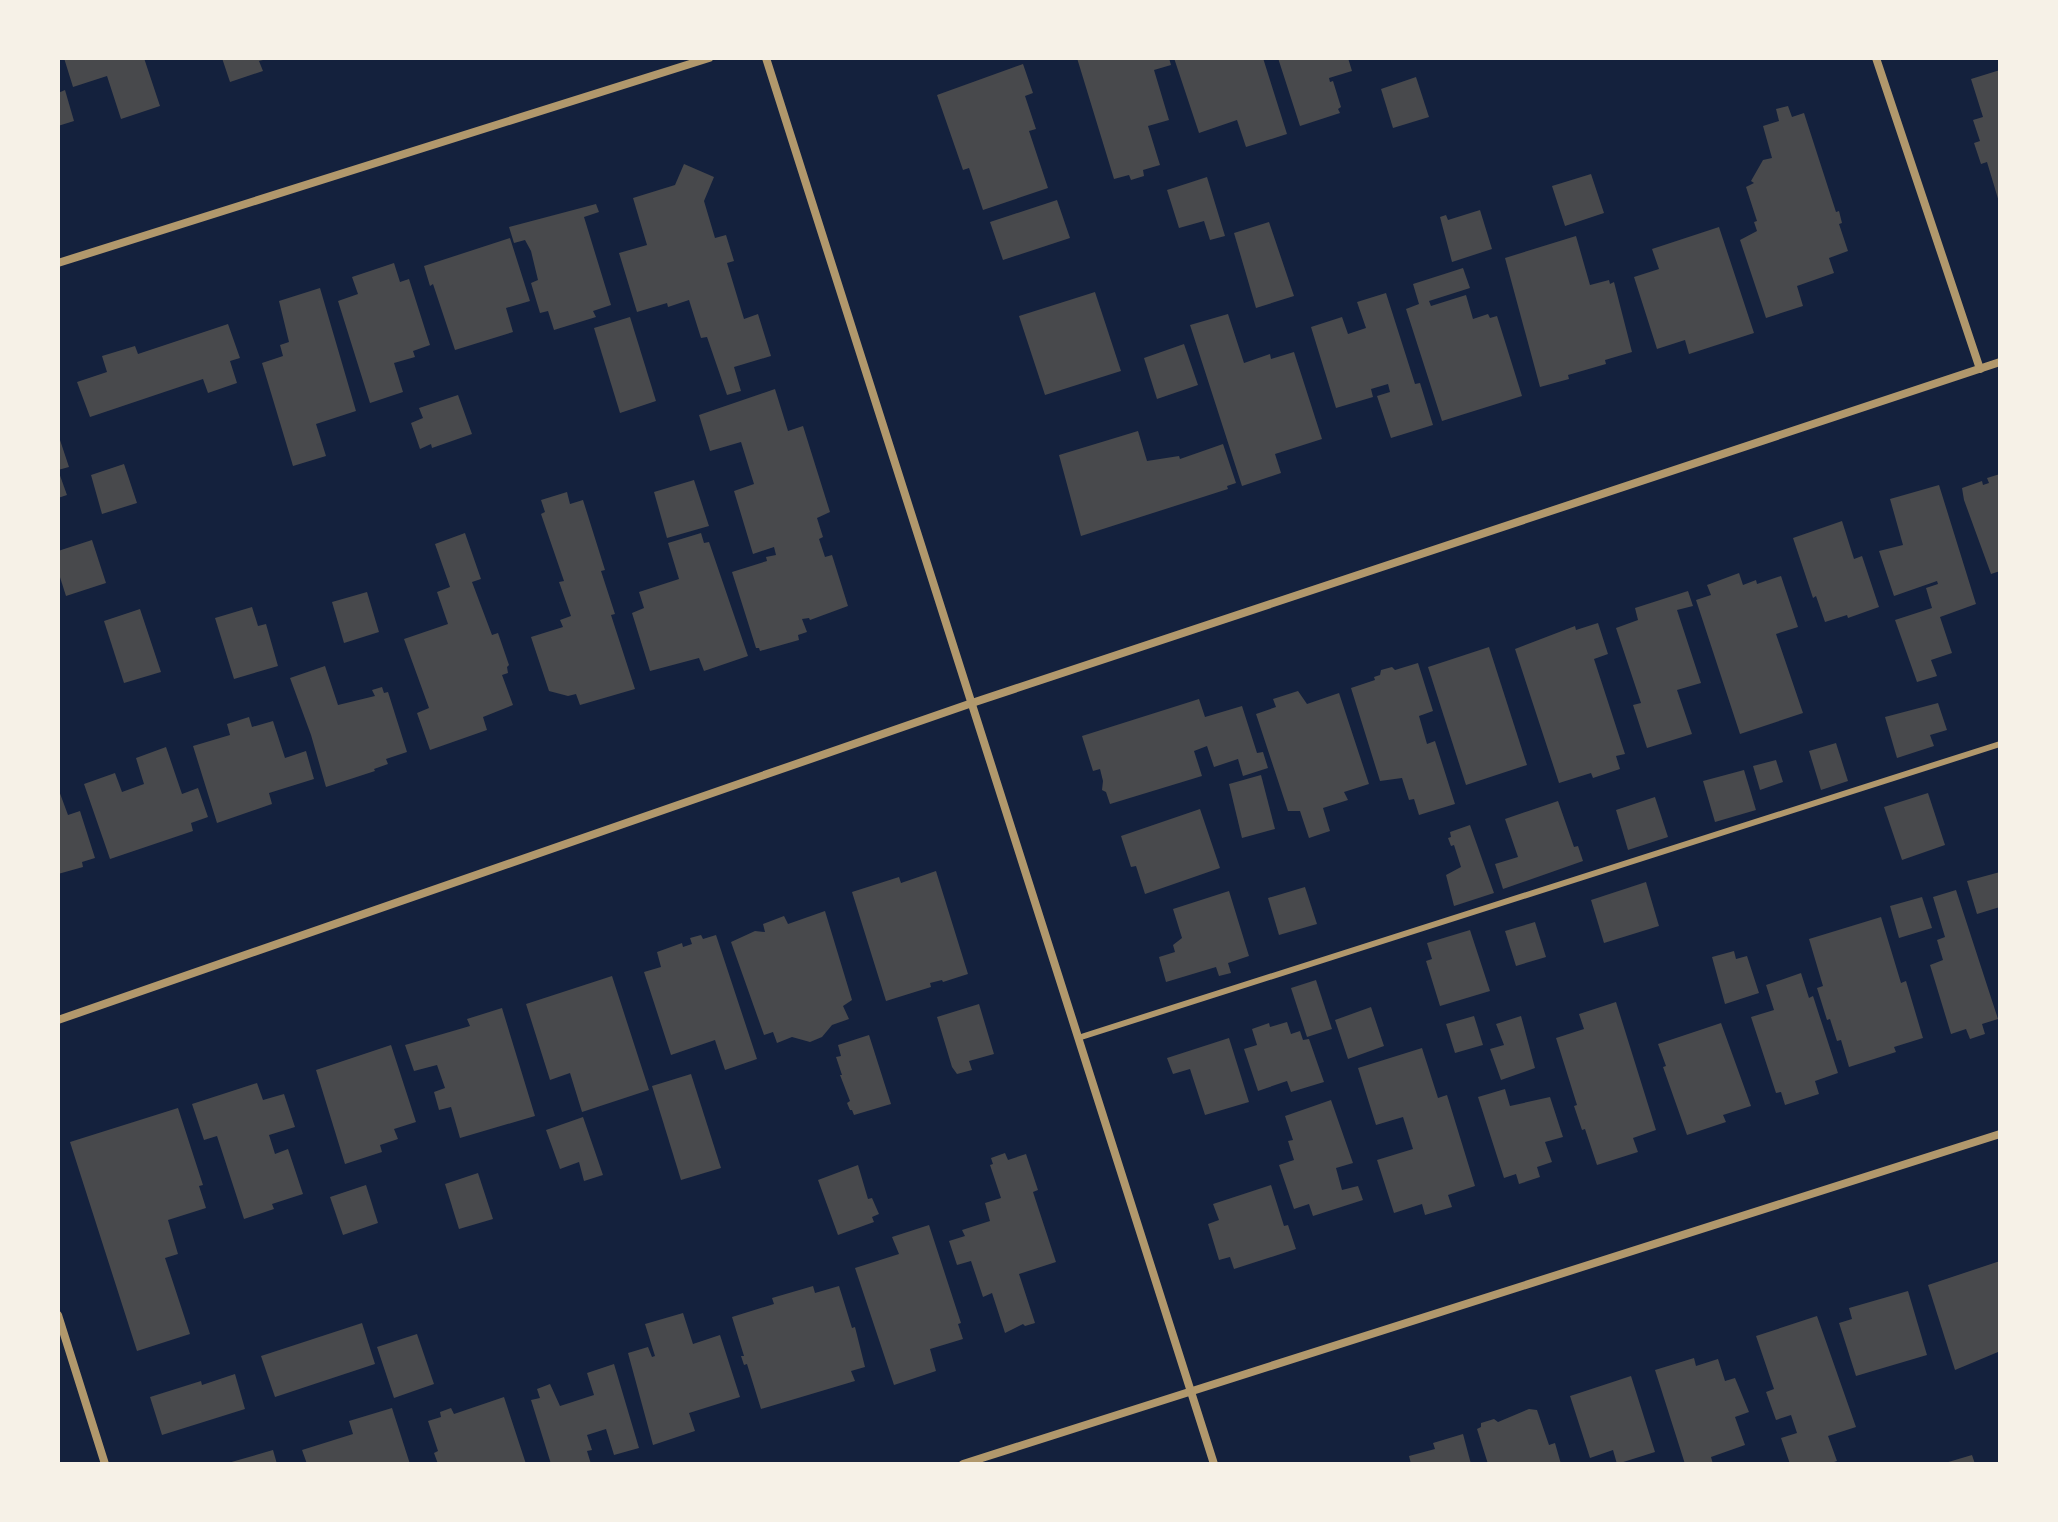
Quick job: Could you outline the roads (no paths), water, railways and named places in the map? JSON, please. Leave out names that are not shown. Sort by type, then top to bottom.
[{"type":"street","points":[[58,263],[709,58]]},
{"type":"street","points":[[766,58],[1214,1464]]},
{"type":"street","points":[[1876,58],[1980,369]]},
{"type":"street","points":[[58,1020],[972,703],[2000,362]]},
{"type":"street","points":[[963,1464],[2000,1134]]},
{"type":"street","points":[[58,1315],[105,1464]]},
{"type":"lane","points":[[1078,1038],[2000,744]]}]
